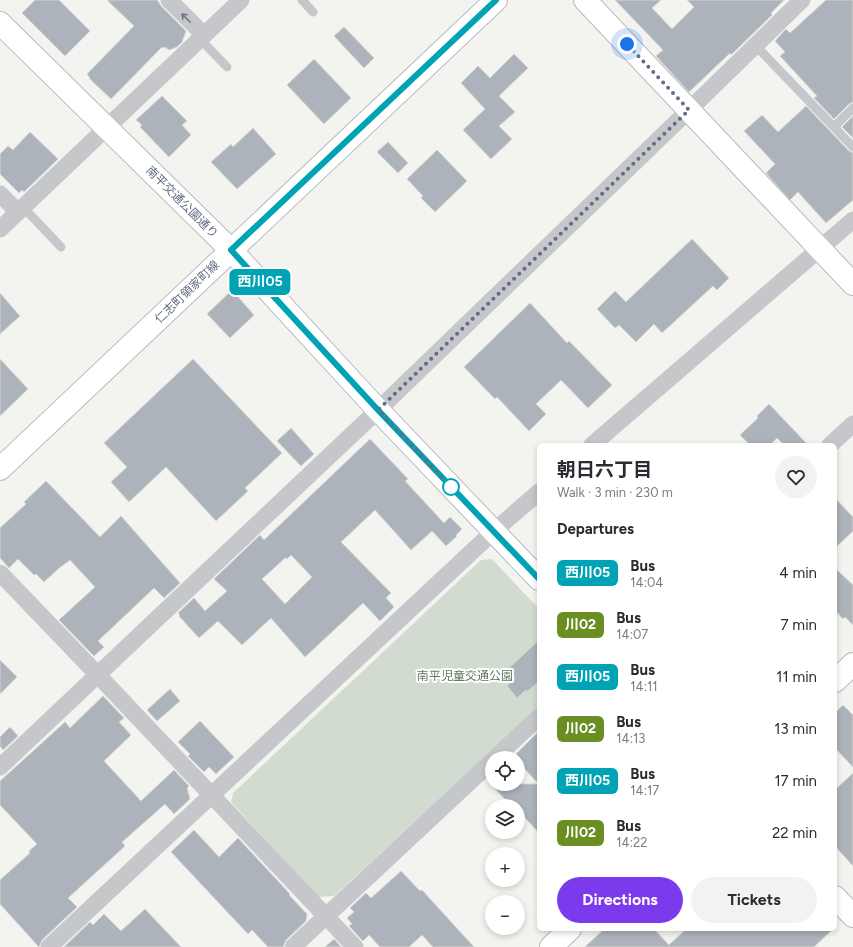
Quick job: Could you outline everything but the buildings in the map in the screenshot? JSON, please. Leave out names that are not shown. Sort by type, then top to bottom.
[{"type":"street","points":[[169,0],[202,37]]},
{"type":"street","points":[[0,230],[106,127],[241,0]]},
{"type":"street","name":"仁志町領家町線","points":[[0,469],[496,0]]},
{"type":"street","points":[[585,0],[853,284]]},
{"type":"street","points":[[0,767],[378,410],[802,0]]},
{"type":"street","name":"南平交通公園通り","points":[[0,23],[231,250],[378,410],[537,578]]},
{"type":"street","points":[[0,194],[21,209]]},
{"type":"street","points":[[594,443],[853,220]]},
{"type":"street","points":[[832,443],[853,424]]},
{"type":"street","points":[[49,947],[494,531],[537,494]]},
{"type":"street","points":[[0,573],[98,674],[211,796],[355,947]]},
{"type":"street","points":[[837,679],[853,664]]},
{"type":"street","points":[[503,751],[537,719]]},
{"type":"street","points":[[293,947],[485,768]]},
{"type":"street","points":[[837,899],[853,916]]},
{"type":"street","points":[[551,947],[568,931]]},
{"type":"lane","points":[[302,0],[313,12]]},
{"type":"lane","points":[[202,37],[227,67]]},
{"type":"lane","points":[[755,45],[853,147]]},
{"type":"lane","points":[[834,127],[853,108]]},
{"type":"lane","points":[[21,209],[61,247]]},
{"type":"green space","name":"南平児童交通公園","points":[[492,559],[537,607],[537,709],[491,751],[485,751],[485,757],[334,896],[318,897],[231,802],[233,793],[481,560]]},
{"type":"bus line","name":"西川05","points":[[496,0],[231,250],[378,410],[537,577]]},
{"type":"route","points":[[451,487],[378,410],[689,110],[627,44]]}]
